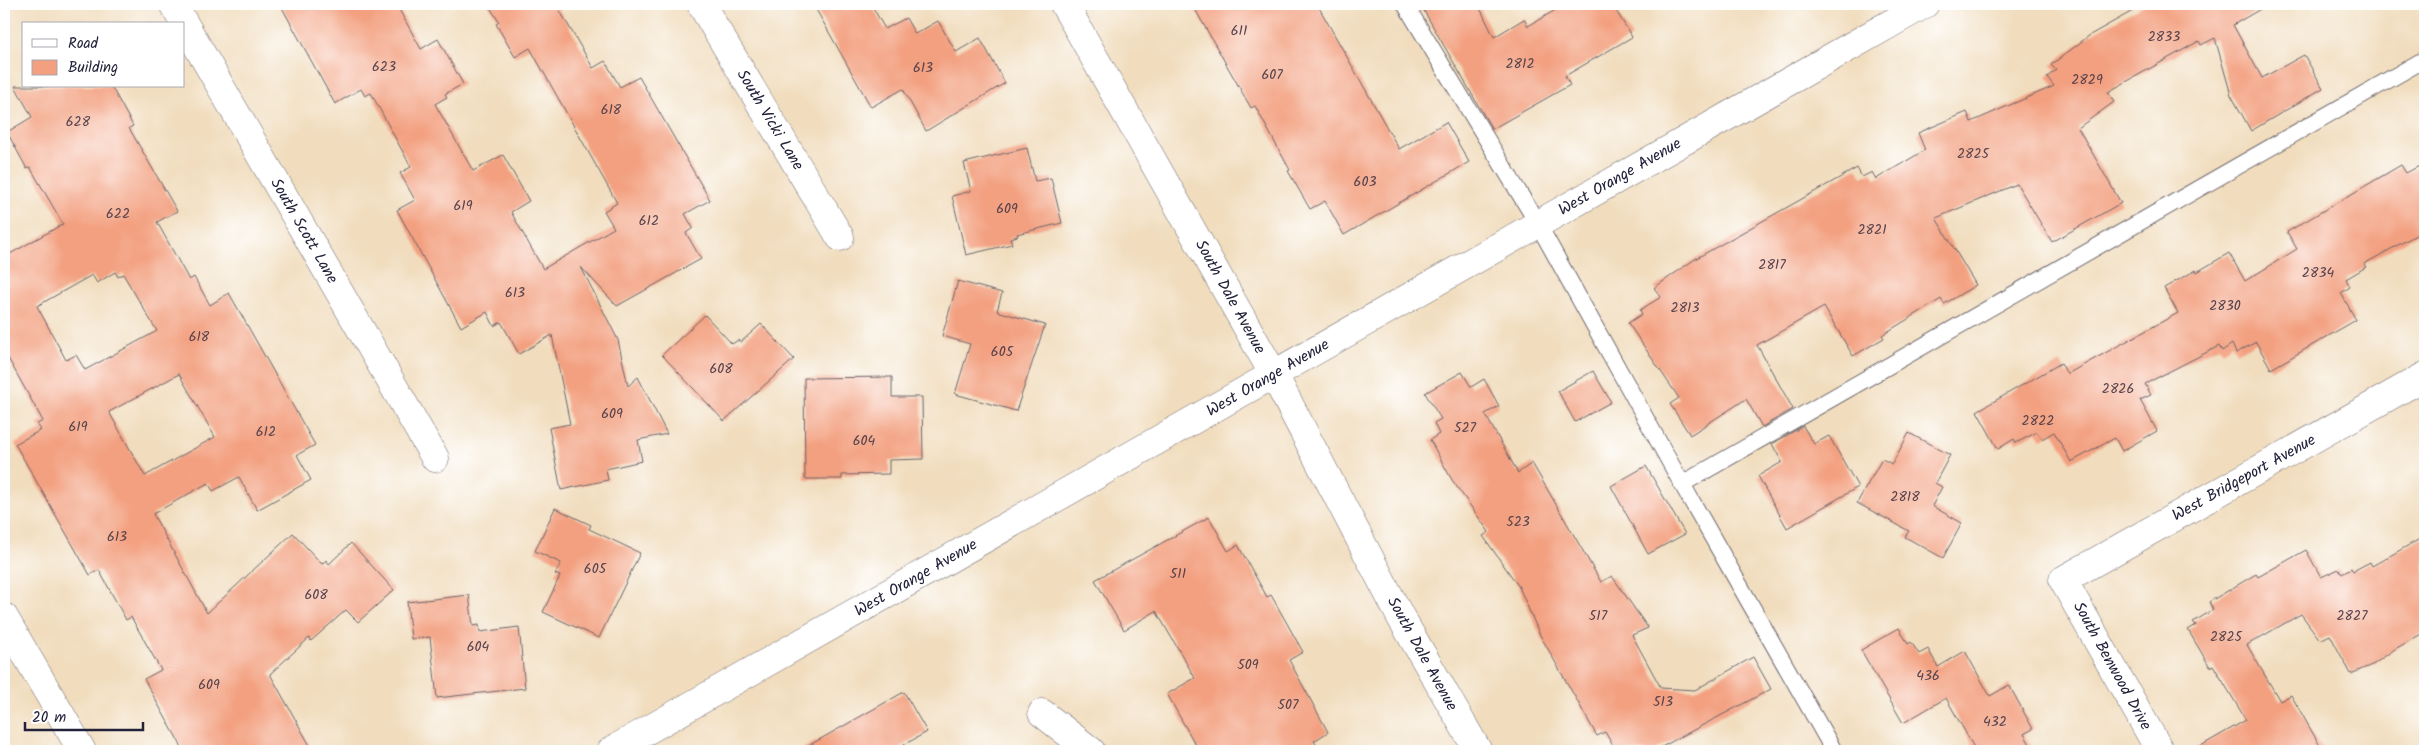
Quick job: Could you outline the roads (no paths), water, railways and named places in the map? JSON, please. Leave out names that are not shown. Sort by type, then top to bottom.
[{"type":"street","name":"South Scott Lane","points":[[173,4],[183,22]]},
{"type":"street","name":"South Vicki Lane","points":[[700,4],[840,237]]},
{"type":"street","name":"South Dale Avenue","points":[[1064,4],[1274,375],[1400,616],[1478,751]]},
{"type":"street","name":"West Orange Avenue","points":[[611,751],[1925,4]]},
{"type":"street","name":"South Scott Lane","points":[[185,25],[435,458]]},
{"type":"street","name":"West Bridgeport Avenue","points":[[2063,580],[2425,376]]},
{"type":"street","name":"South Benwood Drive","points":[[2063,580],[2160,751]]},
{"type":"street","points":[[4,617],[82,751]]},
{"type":"street","points":[[1042,712],[1091,751]]},
{"type":"lane","points":[[1405,4],[1538,224],[1682,484],[1834,751]]},
{"type":"lane","points":[[1682,484],[2425,59]]}]
